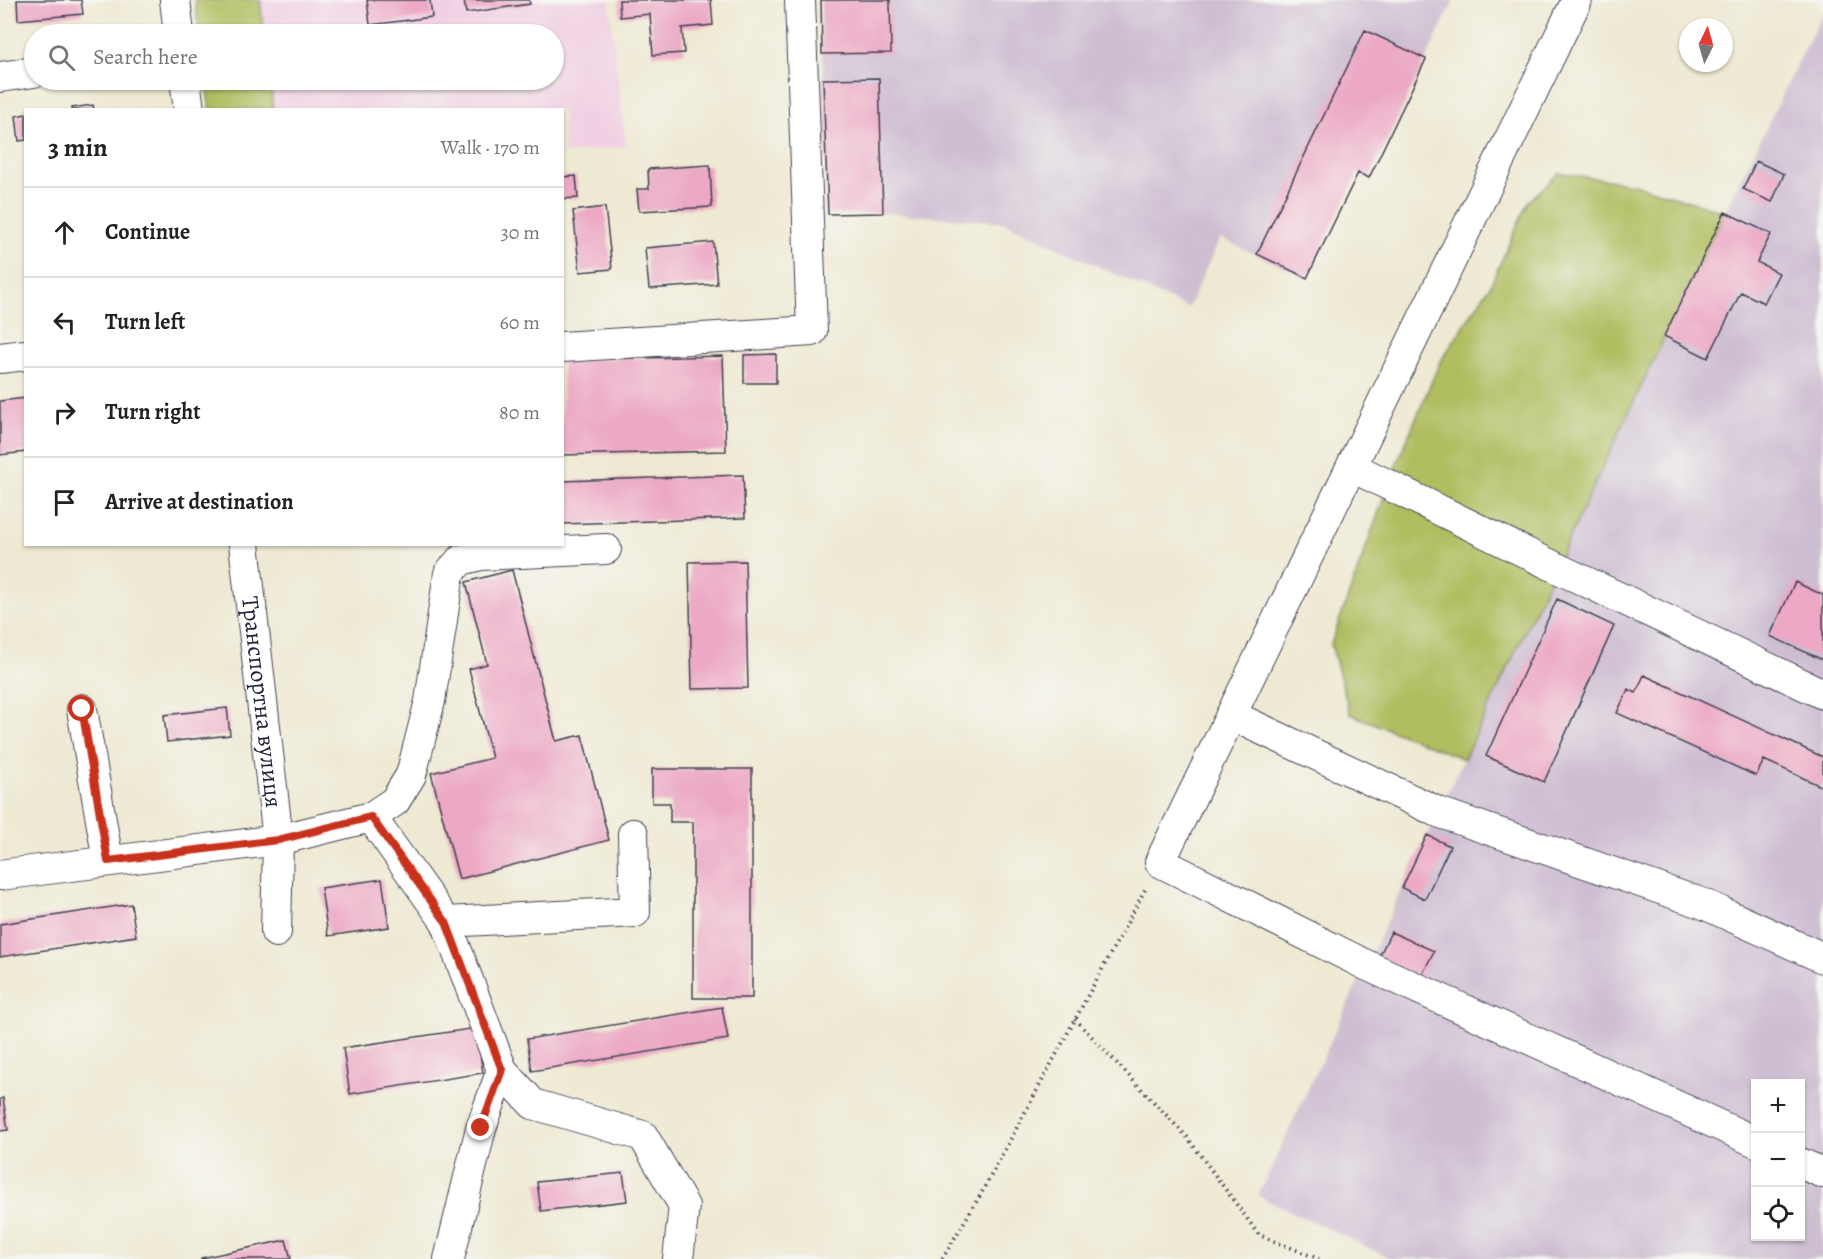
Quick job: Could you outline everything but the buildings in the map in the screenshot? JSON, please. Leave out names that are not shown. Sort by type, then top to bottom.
[{"type":"street","points":[[175,0],[178,24]]},
{"type":"street","points":[[564,347],[812,332],[800,0]]},
{"type":"street","points":[[1577,0],[1160,862],[1366,965],[1751,1141]]},
{"type":"street","points":[[0,77],[24,73]]},
{"type":"street","points":[[186,90],[189,108]]},
{"type":"street","points":[[0,358],[24,355]]},
{"type":"street","points":[[1352,466],[1557,568],[1823,694]]},
{"type":"street","name":"Транспортна вулиця","points":[[244,546],[278,840],[276,932]]},
{"type":"street","points":[[0,875],[278,840],[371,817],[394,801],[411,775],[430,701],[450,573],[461,560],[481,555],[606,549]]},
{"type":"street","points":[[82,709],[108,861]]},
{"type":"street","points":[[1231,715],[1438,812],[1704,904],[1823,958]]},
{"type":"street","points":[[371,817],[446,922],[502,1070],[533,1104],[644,1136],[684,1206],[678,1259]]},
{"type":"street","points":[[446,922],[635,912],[633,834]]},
{"type":"street","points":[[448,1259],[481,1128],[502,1070]]},
{"type":"street","points":[[1805,1165],[1823,1173]]},
{"type":"path","points":[[942,1259],[981,1194],[1160,862]]},
{"type":"path","points":[[1075,1019],[1187,1137],[1259,1235],[1319,1259]]},
{"type":"shaded area","points":[[260,0],[609,0],[626,146],[564,154],[564,108],[273,108],[271,90],[564,90],[564,24],[263,24]]},
{"type":"shaded area","points":[[821,0],[1454,0],[1369,178],[1357,173],[1307,278],[1220,238],[1188,308],[1003,222],[883,213],[828,214]]},
{"type":"shaded area","points":[[1823,12],[1823,1259],[1392,1259],[1258,1196],[1427,835],[1556,568],[1664,336]]},
{"type":"green space","points":[[195,0],[260,0],[263,24],[198,24]]},
{"type":"green space","points":[[207,90],[271,90],[273,108],[210,108]]},
{"type":"green space","points":[[1559,173],[1634,184],[1725,212],[1464,759],[1350,714],[1331,644],[1394,470],[1440,362],[1490,286],[1528,202]]},
{"type":"route","points":[[82,709],[108,861],[278,840],[371,817],[446,922],[502,1070],[481,1128]]}]
